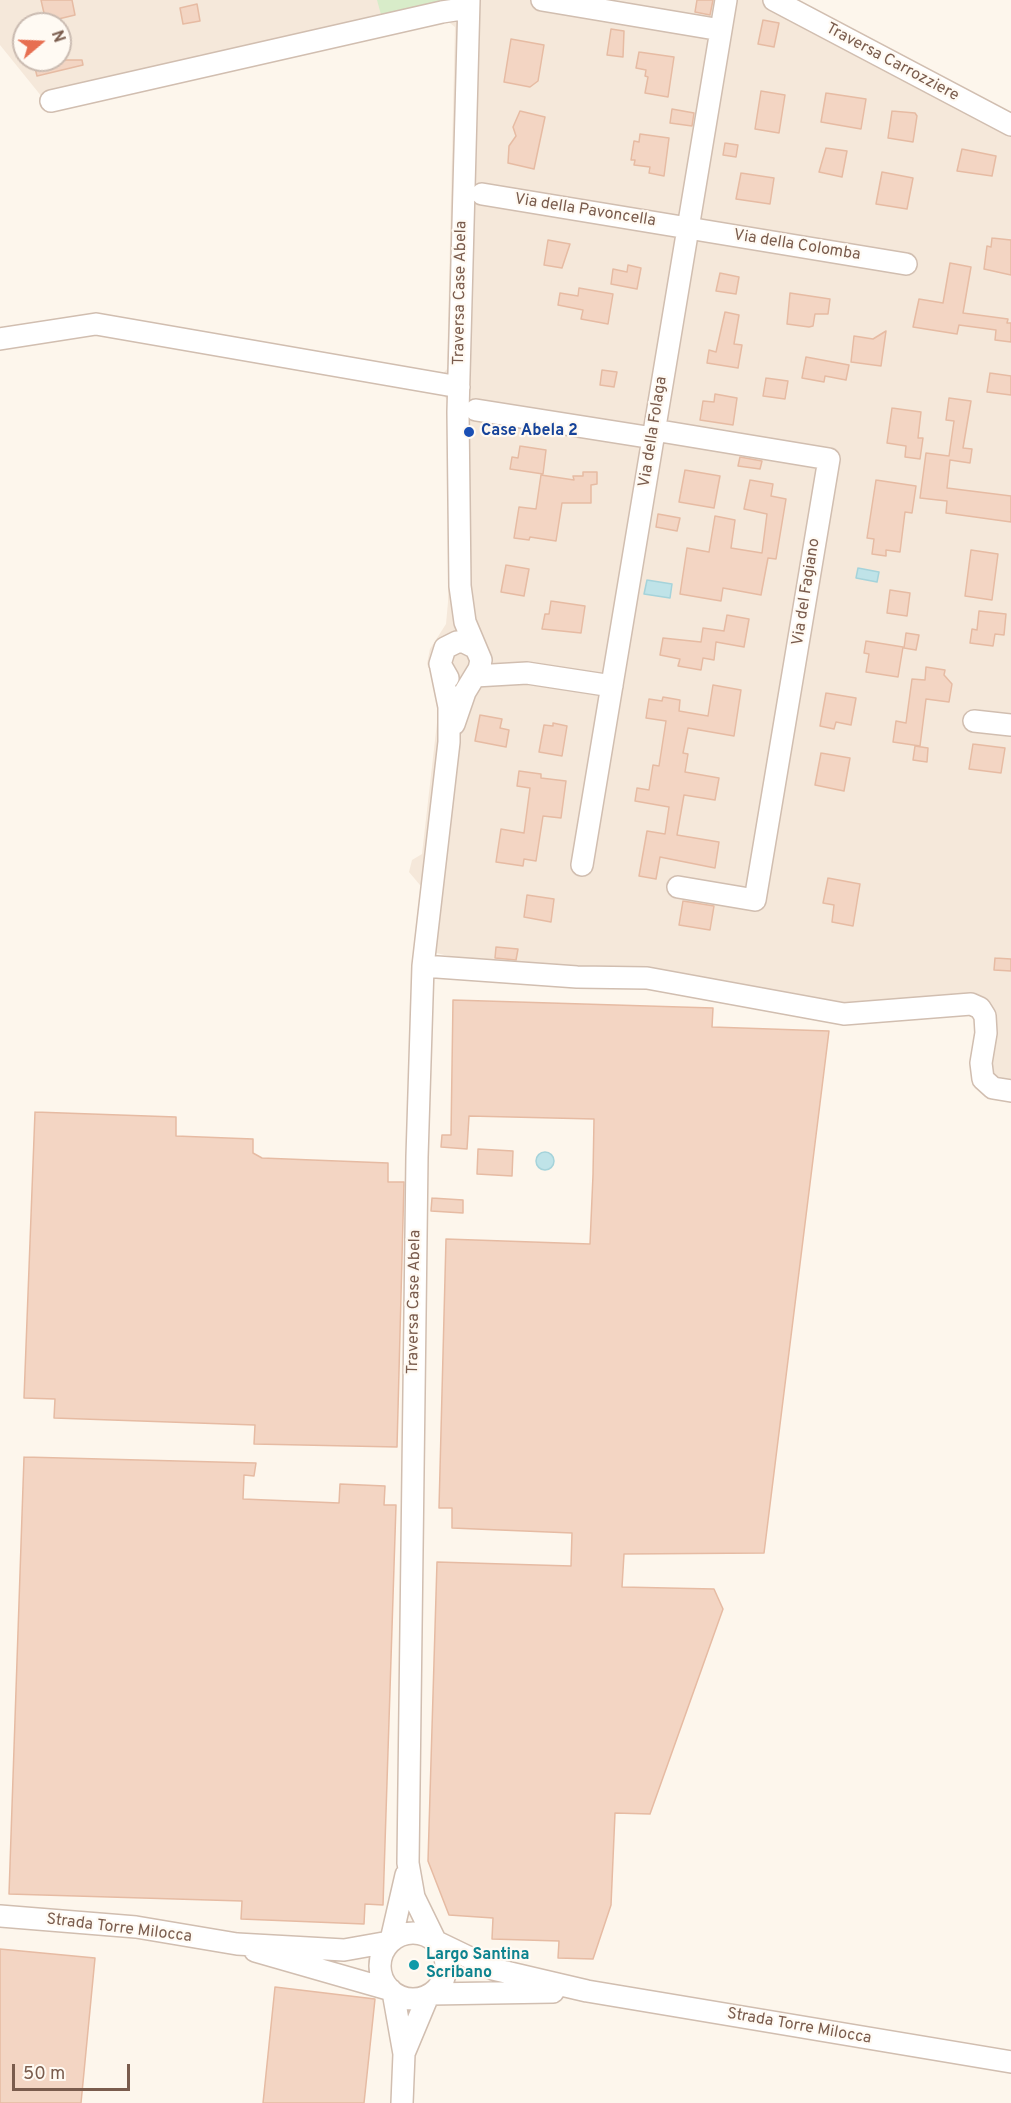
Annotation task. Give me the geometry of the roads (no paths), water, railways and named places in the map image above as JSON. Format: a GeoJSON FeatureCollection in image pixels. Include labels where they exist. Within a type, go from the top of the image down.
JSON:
{"type":"FeatureCollection","features":[{"type":"Feature","properties":{"kind":"street"},"geometry":{"type":"LineString","coordinates":[[542,0],[721,30]]}},
{"type":"Feature","properties":{"kind":"street","name":"Via della Folaga"},"geometry":{"type":"LineString","coordinates":[[582,865],[726,0]]}},
{"type":"Feature","properties":{"kind":"street","name":"Traversa Carrozziere"},"geometry":{"type":"LineString","coordinates":[[774,0],[1011,125]]}},
{"type":"Feature","properties":{"kind":"street"},"geometry":{"type":"LineString","coordinates":[[51,101],[469,4]]}},
{"type":"Feature","properties":{"kind":"street","name":"Traversa Case Abela"},"geometry":{"type":"LineString","coordinates":[[460,586],[459,387],[469,4]]}},
{"type":"Feature","properties":{"kind":"street","name":"Via della Pavoncella"},"geometry":{"type":"LineString","coordinates":[[482,194],[688,228]]}},
{"type":"Feature","properties":{"kind":"street","name":"Via della Colomba"},"geometry":{"type":"LineString","coordinates":[[688,228],[906,264]]}},
{"type":"Feature","properties":{"kind":"street"},"geometry":{"type":"LineString","coordinates":[[0,339],[96,324],[459,387]]}},
{"type":"Feature","properties":{"kind":"street","name":"Via del Fagiano"},"geometry":{"type":"LineString","coordinates":[[477,410],[829,459],[755,900],[678,887]]}},
{"type":"Feature","properties":{"kind":"street"},"geometry":{"type":"LineString","coordinates":[[449,742],[480,664],[477,650],[465,622],[460,586]]}},
{"type":"Feature","properties":{"kind":"street"},"geometry":{"type":"LineString","coordinates":[[449,742],[449,707],[443,658],[455,623],[460,586]]}},
{"type":"Feature","properties":{"kind":"street"},"geometry":{"type":"LineString","coordinates":[[443,658],[450,644],[464,642],[489,659],[527,673],[612,686]]}},
{"type":"Feature","properties":{"kind":"street"},"geometry":{"type":"LineString","coordinates":[[443,658],[454,681],[473,677],[527,673]]}},
{"type":"Feature","properties":{"kind":"street"},"geometry":{"type":"LineString","coordinates":[[974,720],[1011,725]]}},
{"type":"Feature","properties":{"kind":"street","name":"Traversa Case Abela"},"geometry":{"type":"LineString","coordinates":[[408,1863],[417,1157],[423,966],[449,742]]}},
{"type":"Feature","properties":{"kind":"street"},"geometry":{"type":"LineString","coordinates":[[423,966],[577,977],[647,978],[844,1014],[971,1004],[980,1008],[985,1016],[986,1033],[981,1063],[983,1079],[993,1088],[1011,1091]]}},
{"type":"Feature","properties":{"kind":"street"},"geometry":{"type":"LineString","coordinates":[[404,2054],[410,2034],[430,1995],[442,1983],[446,1969],[445,1954],[414,1897],[408,1863]]}},
{"type":"Feature","properties":{"kind":"street"},"geometry":{"type":"LineString","coordinates":[[402,2103],[404,2054],[392,1991],[385,1983],[380,1966],[381,1958],[390,1941],[408,1863]]}},
{"type":"Feature","properties":{"kind":"street","name":"Strada Torre Milocca"},"geometry":{"type":"LineString","coordinates":[[0,1916],[136,1927],[237,1944]]}},
{"type":"Feature","properties":{"kind":"street"},"geometry":{"type":"LineString","coordinates":[[237,1944],[344,1950],[390,1941],[399,1935],[418,1932],[494,1970],[587,1991]]}},
{"type":"Feature","properties":{"kind":"street"},"geometry":{"type":"LineString","coordinates":[[237,1944],[274,1958],[392,1991],[410,1999],[430,1995],[587,1991]]}},
{"type":"Feature","properties":{"kind":"street","name":"Strada Torre Milocca"},"geometry":{"type":"LineString","coordinates":[[587,1991],[1011,2062]]}},
{"type":"Feature","properties":{"kind":"water"},"geometry":{"type":"Polygon","coordinates":[[[858,568],[879,572],[877,582],[856,578],[858,568]]]}},
{"type":"Feature","properties":{"kind":"water"},"geometry":{"type":"Polygon","coordinates":[[[647,580],[672,584],[670,598],[644,594],[647,580]]]}},
{"type":"Feature","properties":{"kind":"water"},"geometry":{"type":"Polygon","coordinates":[[[545,1152],[551,1155],[554,1161],[551,1167],[545,1170],[539,1167],[536,1161],[539,1155],[545,1152]]]}},
{"type":"Feature","properties":{"kind":"place","name":"Case Abela 2"},"geometry":{"type":"Point","coordinates":[469,432]}},
{"type":"Feature","properties":{"kind":"place","name":"Largo Santina Scribano"},"geometry":{"type":"Point","coordinates":[414,1965]}}]}
